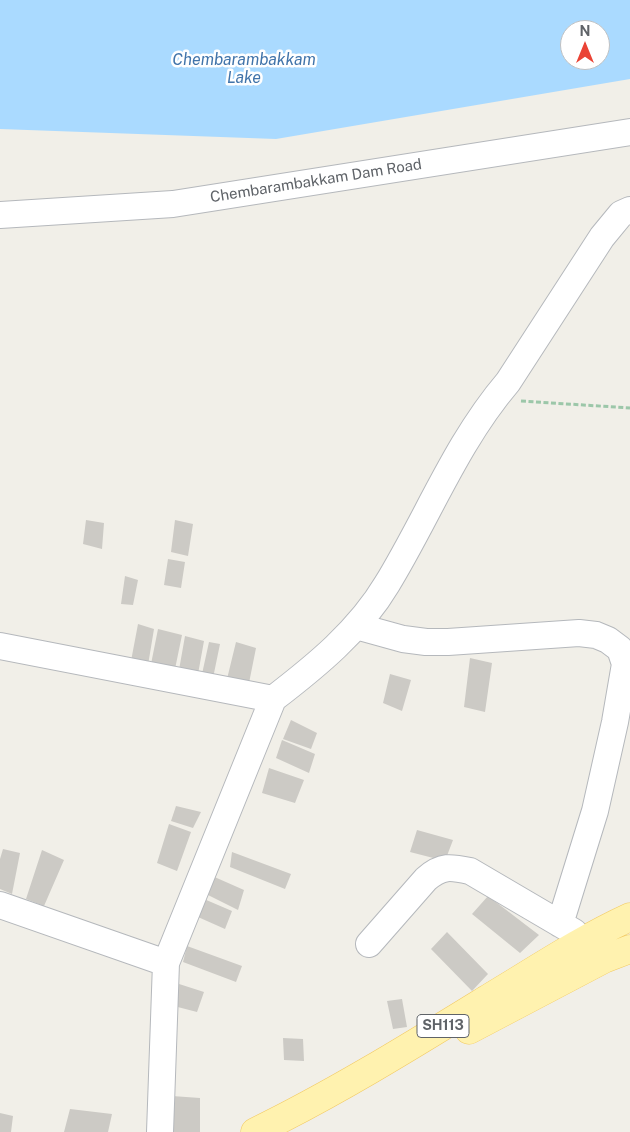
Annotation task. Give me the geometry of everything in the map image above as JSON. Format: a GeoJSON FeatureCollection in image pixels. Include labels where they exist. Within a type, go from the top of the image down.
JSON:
{"type":"FeatureCollection","features":[{"type":"Feature","properties":{"kind":"main road","name":"SH113"},"geometry":{"type":"LineString","coordinates":[[285,1132],[408,1062],[596,950],[630,917]]}},
{"type":"Feature","properties":{"kind":"main road","name":"SH113"},"geometry":{"type":"LineString","coordinates":[[255,1132],[305,1108],[548,962],[596,950],[630,949]]}},
{"type":"Feature","properties":{"kind":"street","name":"Chembarambakkam Dam Road"},"geometry":{"type":"LineString","coordinates":[[0,215],[173,204],[630,132]]}},
{"type":"Feature","properties":{"kind":"street"},"geometry":{"type":"LineString","coordinates":[[160,1132],[166,963],[273,699],[320,663],[356,626],[387,585],[446,474],[493,400],[508,382],[602,237],[621,214],[630,210]]}},
{"type":"Feature","properties":{"kind":"street"},"geometry":{"type":"LineString","coordinates":[[356,626],[403,639],[426,642],[579,633],[596,635],[608,640],[620,649],[625,664],[615,722],[595,810],[560,924]]}},
{"type":"Feature","properties":{"kind":"street"},"geometry":{"type":"LineString","coordinates":[[0,646],[273,699]]}},
{"type":"Feature","properties":{"kind":"street"},"geometry":{"type":"LineString","coordinates":[[369,944],[435,870],[454,867],[470,871],[560,924],[596,950]]}},
{"type":"Feature","properties":{"kind":"street"},"geometry":{"type":"LineString","coordinates":[[0,905],[166,963]]}},
{"type":"Feature","properties":{"kind":"path"},"geometry":{"type":"LineString","coordinates":[[493,400],[630,408]]}},
{"type":"Feature","properties":{"kind":"water","name":"Chembarambakkam Lake"},"geometry":{"type":"Polygon","coordinates":[[[0,0],[630,0],[630,79],[276,139],[0,129],[0,0]]]}},
{"type":"Feature","properties":{"kind":"building"},"geometry":{"type":"Polygon","coordinates":[[[86,520],[104,523],[102,549],[83,544],[86,520]]]}},
{"type":"Feature","properties":{"kind":"building"},"geometry":{"type":"Polygon","coordinates":[[[175,520],[193,524],[188,556],[171,552],[175,520]]]}},
{"type":"Feature","properties":{"kind":"building"},"geometry":{"type":"Polygon","coordinates":[[[168,559],[185,562],[181,588],[164,585],[168,559]]]}},
{"type":"Feature","properties":{"kind":"building"},"geometry":{"type":"Polygon","coordinates":[[[125,576],[138,580],[133,605],[121,604],[125,576]]]}},
{"type":"Feature","properties":{"kind":"building"},"geometry":{"type":"Polygon","coordinates":[[[138,624],[154,629],[148,665],[131,661],[138,624]]]}},
{"type":"Feature","properties":{"kind":"building"},"geometry":{"type":"Polygon","coordinates":[[[158,629],[182,635],[175,669],[151,664],[158,629]]]}},
{"type":"Feature","properties":{"kind":"building"},"geometry":{"type":"Polygon","coordinates":[[[185,636],[204,641],[198,674],[179,670],[185,636]]]}},
{"type":"Feature","properties":{"kind":"building"},"geometry":{"type":"Polygon","coordinates":[[[209,642],[220,644],[213,678],[202,674],[209,642]]]}},
{"type":"Feature","properties":{"kind":"building"},"geometry":{"type":"Polygon","coordinates":[[[236,642],[256,648],[249,683],[227,679],[236,642]]]}},
{"type":"Feature","properties":{"kind":"building"},"geometry":{"type":"Polygon","coordinates":[[[470,658],[492,663],[485,712],[464,707],[470,658]]]}},
{"type":"Feature","properties":{"kind":"building"},"geometry":{"type":"Polygon","coordinates":[[[390,674],[411,680],[402,711],[383,703],[390,674]]]}},
{"type":"Feature","properties":{"kind":"building"},"geometry":{"type":"Polygon","coordinates":[[[291,720],[317,733],[311,749],[283,739],[291,720]]]}},
{"type":"Feature","properties":{"kind":"building"},"geometry":{"type":"Polygon","coordinates":[[[282,740],[315,754],[309,773],[276,758],[282,740]]]}},
{"type":"Feature","properties":{"kind":"building"},"geometry":{"type":"Polygon","coordinates":[[[269,768],[304,780],[295,803],[262,793],[269,768]]]}},
{"type":"Feature","properties":{"kind":"building"},"geometry":{"type":"Polygon","coordinates":[[[176,806],[201,812],[193,828],[171,821],[176,806]]]}},
{"type":"Feature","properties":{"kind":"building"},"geometry":{"type":"Polygon","coordinates":[[[169,824],[191,832],[177,871],[157,863],[169,824]]]}},
{"type":"Feature","properties":{"kind":"building"},"geometry":{"type":"Polygon","coordinates":[[[417,830],[453,840],[445,861],[410,852],[417,830]]]}},
{"type":"Feature","properties":{"kind":"building"},"geometry":{"type":"Polygon","coordinates":[[[3,849],[20,853],[12,894],[0,889],[0,859],[3,849]]]}},
{"type":"Feature","properties":{"kind":"building"},"geometry":{"type":"Polygon","coordinates":[[[42,850],[64,860],[44,906],[26,899],[42,850]]]}},
{"type":"Feature","properties":{"kind":"building"},"geometry":{"type":"Polygon","coordinates":[[[232,852],[291,874],[285,889],[230,867],[232,852]]]}},
{"type":"Feature","properties":{"kind":"building"},"geometry":{"type":"Polygon","coordinates":[[[210,875],[244,890],[238,910],[204,893],[210,875]]]}},
{"type":"Feature","properties":{"kind":"building"},"geometry":{"type":"Polygon","coordinates":[[[488,896],[539,935],[520,953],[472,914],[488,896]]]}},
{"type":"Feature","properties":{"kind":"building"},"geometry":{"type":"Polygon","coordinates":[[[204,899],[232,911],[225,929],[198,917],[204,899]]]}},
{"type":"Feature","properties":{"kind":"building"},"geometry":{"type":"Polygon","coordinates":[[[447,932],[488,974],[472,991],[431,949],[447,932]]]}},
{"type":"Feature","properties":{"kind":"building"},"geometry":{"type":"Polygon","coordinates":[[[187,946],[242,966],[236,982],[183,962],[187,946]]]}},
{"type":"Feature","properties":{"kind":"building"},"geometry":{"type":"Polygon","coordinates":[[[176,983],[204,992],[197,1012],[170,1005],[176,983]]]}},
{"type":"Feature","properties":{"kind":"building"},"geometry":{"type":"Polygon","coordinates":[[[402,999],[407,1027],[393,1029],[387,1001],[402,999]]]}},
{"type":"Feature","properties":{"kind":"building"},"geometry":{"type":"Polygon","coordinates":[[[283,1038],[303,1039],[304,1061],[284,1060],[283,1038]]]}},
{"type":"Feature","properties":{"kind":"building"},"geometry":{"type":"Polygon","coordinates":[[[172,1096],[200,1098],[200,1132],[169,1132],[172,1096]]]}},
{"type":"Feature","properties":{"kind":"building"},"geometry":{"type":"Polygon","coordinates":[[[70,1109],[112,1114],[108,1132],[64,1132],[70,1109]]]}},
{"type":"Feature","properties":{"kind":"building"},"geometry":{"type":"Polygon","coordinates":[[[0,1113],[13,1116],[11,1132],[0,1132],[0,1113]]]}}]}
